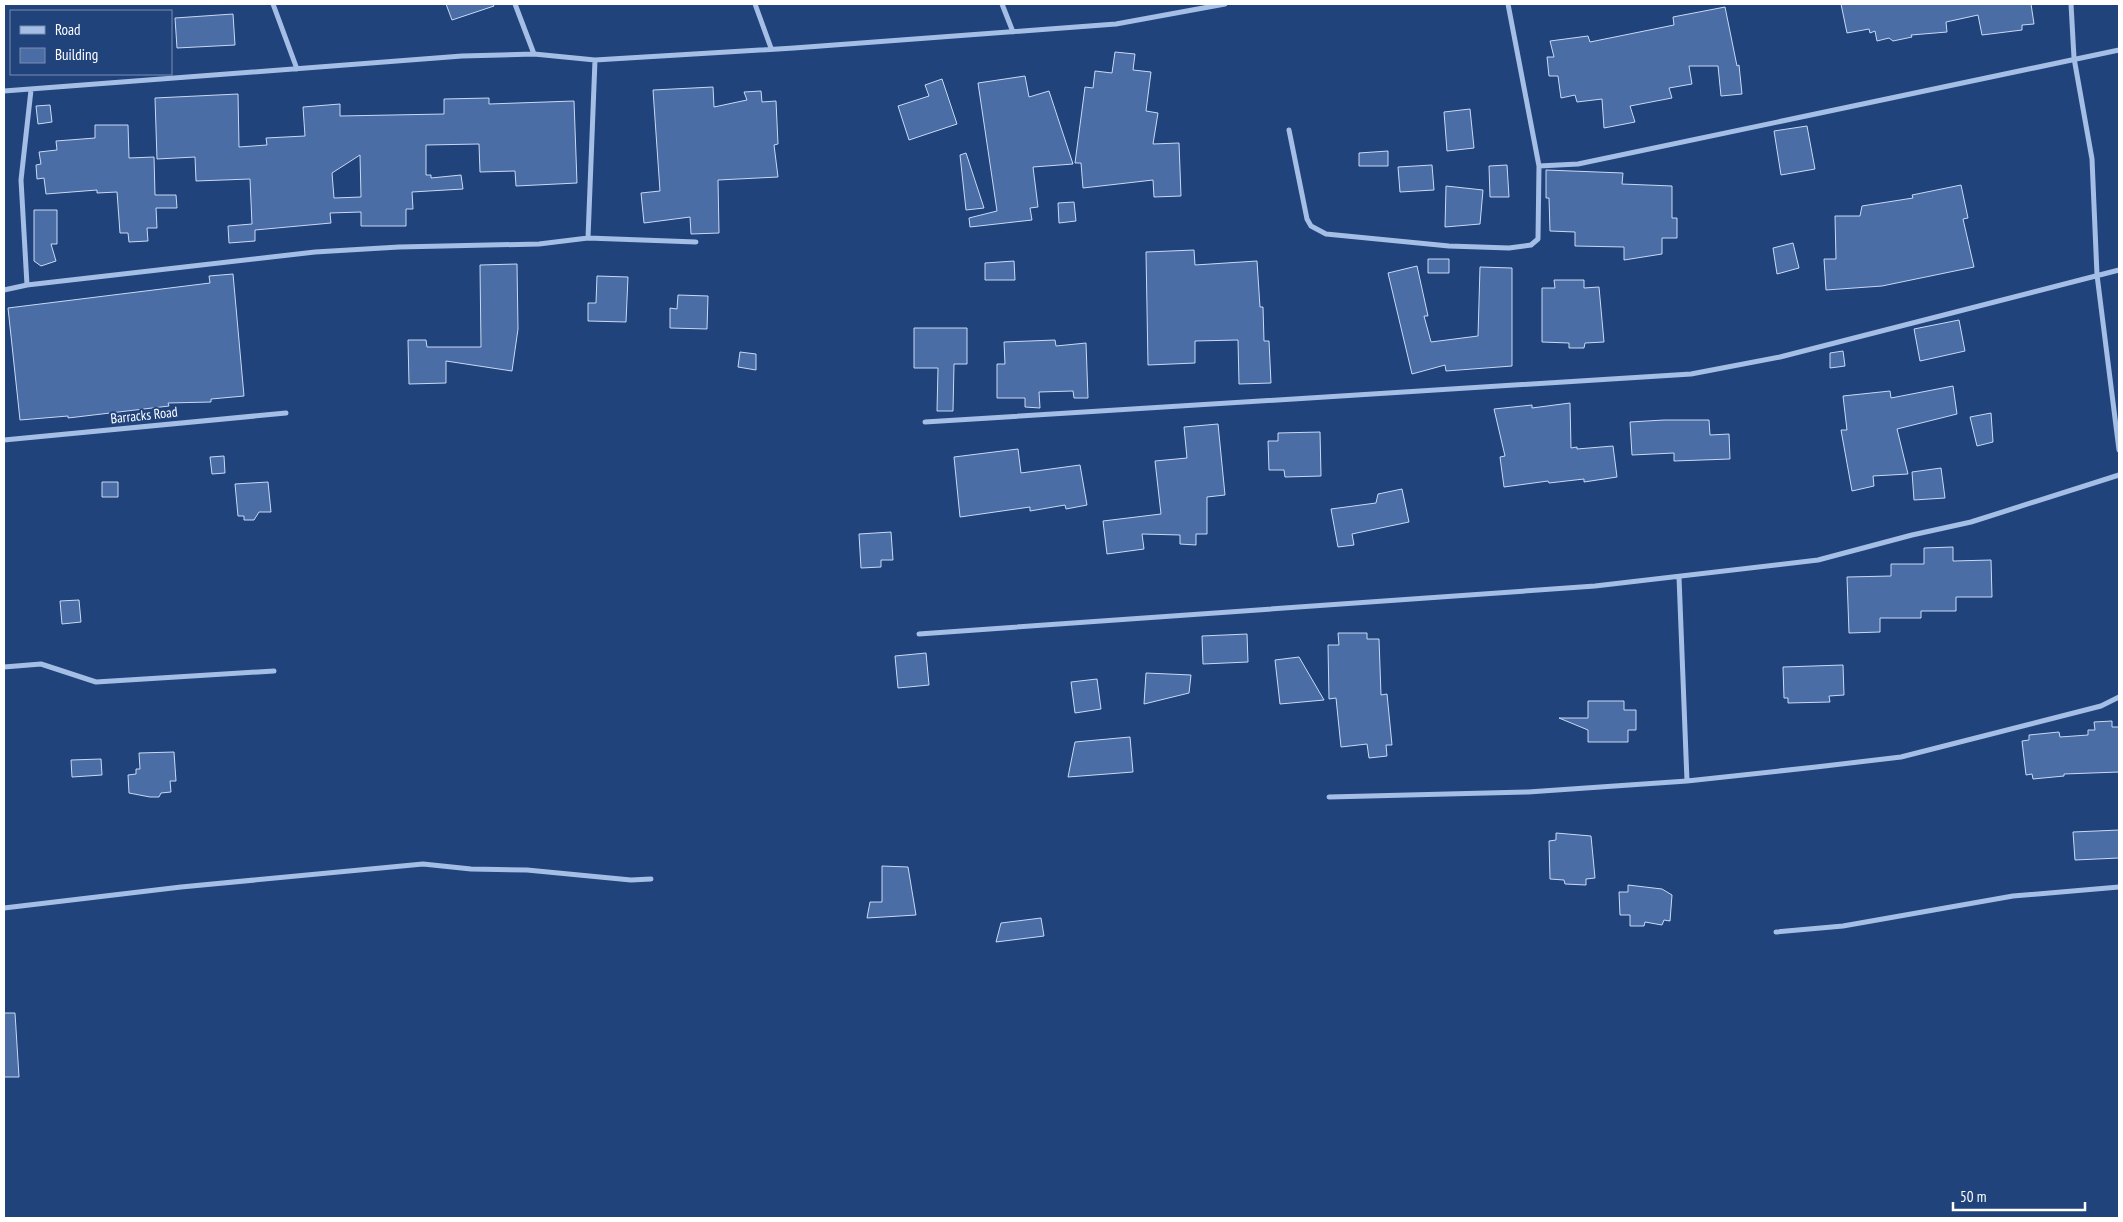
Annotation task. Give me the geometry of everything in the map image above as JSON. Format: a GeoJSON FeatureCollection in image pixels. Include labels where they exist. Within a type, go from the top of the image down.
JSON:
{"type":"FeatureCollection","features":[{"type":"Feature","properties":{"kind":"street"},"geometry":{"type":"LineString","coordinates":[[273,4],[297,70]]}},
{"type":"Feature","properties":{"kind":"street"},"geometry":{"type":"LineString","coordinates":[[515,4],[534,54]]}},
{"type":"Feature","properties":{"kind":"street"},"geometry":{"type":"LineString","coordinates":[[755,4],[771,48]]}},
{"type":"Feature","properties":{"kind":"street"},"geometry":{"type":"LineString","coordinates":[[1002,4],[1013,32]]}},
{"type":"Feature","properties":{"kind":"street"},"geometry":{"type":"LineString","coordinates":[[4,91],[462,56],[534,54],[595,60],[1013,32],[1116,24],[1225,4]]}},
{"type":"Feature","properties":{"kind":"street"},"geometry":{"type":"LineString","coordinates":[[1289,130],[1307,219],[1311,226],[1326,234],[1449,246],[1508,248],[1531,245],[1538,239],[1539,166],[1508,4]]}},
{"type":"Feature","properties":{"kind":"street"},"geometry":{"type":"LineString","coordinates":[[2072,4],[2074,58],[2092,159],[2096,275],[2119,450]]}},
{"type":"Feature","properties":{"kind":"street"},"geometry":{"type":"LineString","coordinates":[[1539,166],[1578,164],[2119,50]]}},
{"type":"Feature","properties":{"kind":"street"},"geometry":{"type":"LineString","coordinates":[[588,238],[595,60]]}},
{"type":"Feature","properties":{"kind":"street"},"geometry":{"type":"LineString","coordinates":[[27,285],[21,180],[31,90]]}},
{"type":"Feature","properties":{"kind":"street"},"geometry":{"type":"LineString","coordinates":[[4,290],[27,285],[316,252],[399,246],[539,244],[588,238],[696,242]]}},
{"type":"Feature","properties":{"kind":"street"},"geometry":{"type":"LineString","coordinates":[[925,422],[1691,374],[1780,357],[2119,270]]}},
{"type":"Feature","properties":{"kind":"street","name":"Barracks Road"},"geometry":{"type":"LineString","coordinates":[[4,440],[286,413]]}},
{"type":"Feature","properties":{"kind":"street"},"geometry":{"type":"LineString","coordinates":[[919,634],[1585,586],[1818,560],[1912,535],[1971,522],[2119,475]]}},
{"type":"Feature","properties":{"kind":"street"},"geometry":{"type":"LineString","coordinates":[[1679,577],[1687,781]]}},
{"type":"Feature","properties":{"kind":"street"},"geometry":{"type":"LineString","coordinates":[[4,667],[41,664],[96,682],[274,671]]}},
{"type":"Feature","properties":{"kind":"street"},"geometry":{"type":"LineString","coordinates":[[1328,797],[1528,792],[1687,781],[1901,757],[2101,706],[2119,697]]}},
{"type":"Feature","properties":{"kind":"street"},"geometry":{"type":"LineString","coordinates":[[4,908],[181,887],[423,864],[470,869],[527,870],[631,880],[651,879]]}},
{"type":"Feature","properties":{"kind":"street"},"geometry":{"type":"LineString","coordinates":[[1776,932],[1843,926],[2014,896],[2119,887]]}},
{"type":"Feature","properties":{"kind":"building"},"geometry":{"type":"Polygon","coordinates":[[[446,4],[493,4],[494,6],[452,20],[446,4]]]}},
{"type":"Feature","properties":{"kind":"building"},"geometry":{"type":"Polygon","coordinates":[[[1841,4],[2031,4],[2034,24],[2022,25],[2022,30],[1982,35],[1978,15],[1946,22],[1947,32],[1911,35],[1912,37],[1893,41],[1889,38],[1877,41],[1875,31],[1870,33],[1869,29],[1847,33],[1841,4]]]}},
{"type":"Feature","properties":{"kind":"building"},"geometry":{"type":"Polygon","coordinates":[[[1725,7],[1737,66],[1739,65],[1742,94],[1721,96],[1718,66],[1689,66],[1692,84],[1669,88],[1672,98],[1630,106],[1635,122],[1604,128],[1602,99],[1577,102],[1575,95],[1561,98],[1558,76],[1549,76],[1547,57],[1554,57],[1550,41],[1588,36],[1590,42],[1674,25],[1673,17],[1725,7]]]}},
{"type":"Feature","properties":{"kind":"building"},"geometry":{"type":"Polygon","coordinates":[[[233,14],[235,45],[177,48],[175,18],[233,14]]]}},
{"type":"Feature","properties":{"kind":"building"},"geometry":{"type":"Polygon","coordinates":[[[1115,52],[1135,54],[1133,70],[1151,72],[1146,111],[1158,113],[1153,144],[1179,143],[1181,196],[1154,197],[1153,180],[1083,188],[1081,163],[1075,163],[1085,87],[1093,88],[1095,71],[1112,73],[1115,52]]]}},
{"type":"Feature","properties":{"kind":"building"},"geometry":{"type":"Polygon","coordinates":[[[1025,76],[1029,97],[1049,91],[1073,164],[1033,167],[1038,207],[1030,208],[1032,220],[970,227],[969,218],[997,211],[978,83],[1025,76]]]}},
{"type":"Feature","properties":{"kind":"building"},"geometry":{"type":"Polygon","coordinates":[[[942,79],[957,124],[909,140],[898,106],[929,96],[925,85],[942,79]]]}},
{"type":"Feature","properties":{"kind":"building"},"geometry":{"type":"Polygon","coordinates":[[[713,87],[714,107],[747,100],[744,92],[761,91],[762,102],[776,101],[778,144],[774,145],[778,177],[718,180],[719,233],[691,234],[690,217],[644,223],[641,193],[660,191],[653,90],[713,87]]]}},
{"type":"Feature","properties":{"kind":"building"},"geometry":{"type":"Polygon","coordinates":[[[238,94],[239,147],[267,145],[266,138],[305,136],[303,107],[340,104],[340,116],[444,114],[444,99],[489,98],[489,104],[574,101],[577,183],[516,186],[515,171],[480,172],[479,144],[426,145],[426,175],[431,175],[431,178],[461,175],[463,189],[412,192],[413,209],[406,209],[406,226],[361,226],[361,212],[330,213],[331,223],[255,230],[255,241],[229,243],[228,226],[252,224],[250,179],[196,181],[195,157],[157,159],[155,98],[238,94]],[[360,155],[332,173],[334,198],[361,197],[360,155]]]}},
{"type":"Feature","properties":{"kind":"building"},"geometry":{"type":"Polygon","coordinates":[[[50,105],[52,122],[38,124],[36,106],[50,105]]]}},
{"type":"Feature","properties":{"kind":"building"},"geometry":{"type":"Polygon","coordinates":[[[1470,109],[1474,148],[1447,151],[1444,112],[1470,109]]]}},
{"type":"Feature","properties":{"kind":"building"},"geometry":{"type":"Polygon","coordinates":[[[95,125],[128,125],[129,158],[154,157],[155,195],[176,195],[177,208],[156,208],[157,228],[147,228],[148,241],[129,242],[128,233],[120,233],[117,192],[97,193],[97,190],[46,194],[44,178],[37,179],[36,165],[41,164],[39,152],[57,150],[56,141],[95,138],[95,125]]]}},
{"type":"Feature","properties":{"kind":"building"},"geometry":{"type":"Polygon","coordinates":[[[1807,126],[1815,169],[1781,175],[1774,131],[1807,126]]]}},
{"type":"Feature","properties":{"kind":"building"},"geometry":{"type":"Polygon","coordinates":[[[1388,151],[1388,166],[1359,166],[1359,153],[1388,151]]]}},
{"type":"Feature","properties":{"kind":"building"},"geometry":{"type":"Polygon","coordinates":[[[966,153],[984,208],[966,210],[960,155],[966,153]]]}},
{"type":"Feature","properties":{"kind":"building"},"geometry":{"type":"Polygon","coordinates":[[[1432,165],[1434,190],[1400,192],[1398,167],[1432,165]]]}},
{"type":"Feature","properties":{"kind":"building"},"geometry":{"type":"Polygon","coordinates":[[[1507,165],[1509,197],[1490,197],[1489,166],[1507,165]]]}},
{"type":"Feature","properties":{"kind":"building"},"geometry":{"type":"Polygon","coordinates":[[[1546,170],[1623,173],[1622,184],[1672,186],[1672,218],[1677,218],[1677,238],[1662,238],[1662,254],[1624,260],[1624,247],[1575,246],[1575,232],[1550,231],[1549,198],[1546,198],[1546,170]]]}},
{"type":"Feature","properties":{"kind":"building"},"geometry":{"type":"Polygon","coordinates":[[[1961,185],[1968,218],[1963,219],[1974,267],[1882,286],[1826,290],[1824,259],[1836,259],[1835,216],[1860,216],[1862,206],[1913,198],[1912,195],[1961,185]]]}},
{"type":"Feature","properties":{"kind":"building"},"geometry":{"type":"Polygon","coordinates":[[[1446,186],[1483,190],[1480,224],[1445,227],[1446,186]]]}},
{"type":"Feature","properties":{"kind":"building"},"geometry":{"type":"Polygon","coordinates":[[[1074,202],[1076,221],[1059,223],[1058,203],[1074,202]]]}},
{"type":"Feature","properties":{"kind":"building"},"geometry":{"type":"Polygon","coordinates":[[[34,210],[57,210],[57,244],[51,244],[56,261],[41,266],[34,261],[34,210]]]}},
{"type":"Feature","properties":{"kind":"building"},"geometry":{"type":"Polygon","coordinates":[[[1793,243],[1799,268],[1777,274],[1773,248],[1793,243]]]}},
{"type":"Feature","properties":{"kind":"building"},"geometry":{"type":"Polygon","coordinates":[[[1194,250],[1195,265],[1257,261],[1260,307],[1263,307],[1264,341],[1269,341],[1271,383],[1239,384],[1238,340],[1195,341],[1195,363],[1148,365],[1146,252],[1194,250]]]}},
{"type":"Feature","properties":{"kind":"building"},"geometry":{"type":"Polygon","coordinates":[[[1428,259],[1449,259],[1449,273],[1428,273],[1428,259]]]}},
{"type":"Feature","properties":{"kind":"building"},"geometry":{"type":"Polygon","coordinates":[[[1014,261],[1015,280],[985,280],[985,263],[1014,261]]]}},
{"type":"Feature","properties":{"kind":"building"},"geometry":{"type":"Polygon","coordinates":[[[517,264],[518,329],[512,371],[446,361],[446,383],[409,384],[408,340],[426,340],[427,347],[481,347],[480,265],[517,264]]]}},
{"type":"Feature","properties":{"kind":"building"},"geometry":{"type":"Polygon","coordinates":[[[1417,266],[1428,316],[1424,316],[1431,342],[1478,336],[1480,267],[1512,268],[1512,366],[1446,371],[1445,365],[1412,374],[1388,273],[1417,266]]]}},
{"type":"Feature","properties":{"kind":"building"},"geometry":{"type":"Polygon","coordinates":[[[233,274],[244,396],[211,399],[211,402],[168,403],[169,406],[68,418],[68,416],[20,420],[8,308],[210,283],[209,276],[233,274]]]}},
{"type":"Feature","properties":{"kind":"building"},"geometry":{"type":"Polygon","coordinates":[[[597,276],[628,277],[626,322],[588,321],[588,303],[596,303],[597,276]]]}},
{"type":"Feature","properties":{"kind":"building"},"geometry":{"type":"Polygon","coordinates":[[[1554,280],[1584,280],[1584,288],[1599,287],[1604,342],[1585,343],[1584,348],[1569,348],[1569,343],[1542,342],[1542,288],[1555,288],[1554,280]]]}},
{"type":"Feature","properties":{"kind":"building"},"geometry":{"type":"Polygon","coordinates":[[[678,295],[708,296],[707,329],[670,328],[670,308],[677,309],[678,295]]]}},
{"type":"Feature","properties":{"kind":"building"},"geometry":{"type":"Polygon","coordinates":[[[1959,320],[1965,351],[1920,361],[1914,329],[1959,320]]]}},
{"type":"Feature","properties":{"kind":"building"},"geometry":{"type":"Polygon","coordinates":[[[914,328],[967,328],[967,364],[954,364],[953,411],[937,411],[938,368],[914,368],[914,328]]]}},
{"type":"Feature","properties":{"kind":"building"},"geometry":{"type":"Polygon","coordinates":[[[1055,340],[1056,346],[1086,343],[1088,398],[1074,398],[1073,391],[1039,392],[1040,408],[1025,407],[1025,398],[997,398],[997,364],[1005,364],[1004,342],[1055,340]]]}},
{"type":"Feature","properties":{"kind":"building"},"geometry":{"type":"Polygon","coordinates":[[[1843,351],[1845,366],[1830,368],[1830,353],[1843,351]]]}},
{"type":"Feature","properties":{"kind":"building"},"geometry":{"type":"Polygon","coordinates":[[[740,352],[756,354],[756,370],[738,367],[740,352]]]}},
{"type":"Feature","properties":{"kind":"building"},"geometry":{"type":"Polygon","coordinates":[[[1953,386],[1957,414],[1897,429],[1908,474],[1873,476],[1874,486],[1852,491],[1841,430],[1847,430],[1843,396],[1890,391],[1891,398],[1953,386]]]}},
{"type":"Feature","properties":{"kind":"building"},"geometry":{"type":"Polygon","coordinates":[[[1570,403],[1571,448],[1613,446],[1617,477],[1584,482],[1584,479],[1549,483],[1548,481],[1504,487],[1500,457],[1505,456],[1494,409],[1532,405],[1532,408],[1570,403]]]}},
{"type":"Feature","properties":{"kind":"building"},"geometry":{"type":"Polygon","coordinates":[[[1991,413],[1993,442],[1977,446],[1970,417],[1991,413]]]}},
{"type":"Feature","properties":{"kind":"building"},"geometry":{"type":"Polygon","coordinates":[[[1709,420],[1710,435],[1729,434],[1730,459],[1674,461],[1674,453],[1632,455],[1630,422],[1709,420]]]}},
{"type":"Feature","properties":{"kind":"building"},"geometry":{"type":"Polygon","coordinates":[[[1218,424],[1225,495],[1207,497],[1207,534],[1196,534],[1196,545],[1180,544],[1180,535],[1142,534],[1144,549],[1107,554],[1103,521],[1161,514],[1155,461],[1187,458],[1184,427],[1218,424]]]}},
{"type":"Feature","properties":{"kind":"building"},"geometry":{"type":"Polygon","coordinates":[[[1320,432],[1321,476],[1285,477],[1284,470],[1269,470],[1268,441],[1278,441],[1278,433],[1320,432]]]}},
{"type":"Feature","properties":{"kind":"building"},"geometry":{"type":"Polygon","coordinates":[[[1018,449],[1021,473],[1080,465],[1087,505],[1066,509],[1065,505],[1030,511],[1030,507],[960,517],[954,457],[1018,449]]]}},
{"type":"Feature","properties":{"kind":"building"},"geometry":{"type":"Polygon","coordinates":[[[224,456],[225,473],[212,474],[210,457],[224,456]]]}},
{"type":"Feature","properties":{"kind":"building"},"geometry":{"type":"Polygon","coordinates":[[[1941,468],[1945,498],[1914,500],[1912,472],[1941,468]]]}},
{"type":"Feature","properties":{"kind":"building"},"geometry":{"type":"Polygon","coordinates":[[[102,482],[118,482],[118,497],[102,497],[102,482]]]}},
{"type":"Feature","properties":{"kind":"building"},"geometry":{"type":"Polygon","coordinates":[[[268,482],[271,512],[259,512],[254,520],[244,520],[244,516],[238,516],[235,484],[268,482]]]}},
{"type":"Feature","properties":{"kind":"building"},"geometry":{"type":"Polygon","coordinates":[[[1402,489],[1409,522],[1352,534],[1354,545],[1338,547],[1331,509],[1376,503],[1378,494],[1402,489]]]}},
{"type":"Feature","properties":{"kind":"building"},"geometry":{"type":"Polygon","coordinates":[[[891,532],[893,560],[881,560],[881,567],[861,568],[859,534],[891,532]]]}},
{"type":"Feature","properties":{"kind":"building"},"geometry":{"type":"Polygon","coordinates":[[[1953,547],[1953,561],[1991,560],[1992,597],[1956,597],[1956,611],[1921,611],[1921,618],[1880,618],[1880,632],[1849,633],[1847,577],[1891,576],[1891,564],[1924,564],[1924,548],[1953,547]]]}},
{"type":"Feature","properties":{"kind":"building"},"geometry":{"type":"Polygon","coordinates":[[[79,600],[81,622],[62,624],[60,601],[79,600]]]}},
{"type":"Feature","properties":{"kind":"building"},"geometry":{"type":"Polygon","coordinates":[[[1338,633],[1367,633],[1367,639],[1379,639],[1381,695],[1387,694],[1392,745],[1386,745],[1387,756],[1369,758],[1367,744],[1341,747],[1336,698],[1329,699],[1328,645],[1339,645],[1338,633]]]}},
{"type":"Feature","properties":{"kind":"building"},"geometry":{"type":"Polygon","coordinates":[[[1247,634],[1248,662],[1203,664],[1202,636],[1247,634]]]}},
{"type":"Feature","properties":{"kind":"building"},"geometry":{"type":"Polygon","coordinates":[[[926,653],[929,685],[898,688],[895,656],[926,653]]]}},
{"type":"Feature","properties":{"kind":"building"},"geometry":{"type":"Polygon","coordinates":[[[1299,657],[1324,700],[1280,704],[1275,660],[1299,657]]]}},
{"type":"Feature","properties":{"kind":"building"},"geometry":{"type":"Polygon","coordinates":[[[1843,665],[1844,695],[1829,696],[1830,702],[1788,703],[1788,698],[1784,698],[1783,667],[1843,665]]]}},
{"type":"Feature","properties":{"kind":"building"},"geometry":{"type":"Polygon","coordinates":[[[1146,673],[1191,675],[1189,693],[1144,704],[1146,673]]]}},
{"type":"Feature","properties":{"kind":"building"},"geometry":{"type":"Polygon","coordinates":[[[1097,679],[1101,709],[1075,713],[1071,682],[1097,679]]]}},
{"type":"Feature","properties":{"kind":"building"},"geometry":{"type":"Polygon","coordinates":[[[1588,701],[1624,701],[1624,710],[1636,710],[1636,730],[1628,730],[1628,742],[1588,742],[1588,730],[1559,718],[1588,718],[1588,701]]]}},
{"type":"Feature","properties":{"kind":"building"},"geometry":{"type":"Polygon","coordinates":[[[2112,721],[2112,727],[2119,727],[2119,772],[2064,774],[2064,776],[2033,779],[2032,774],[2026,775],[2022,741],[2029,740],[2029,735],[2059,732],[2060,737],[2088,735],[2088,730],[2095,730],[2094,722],[2112,721]]]}},
{"type":"Feature","properties":{"kind":"building"},"geometry":{"type":"Polygon","coordinates":[[[1130,737],[1133,772],[1068,777],[1075,742],[1130,737]]]}},
{"type":"Feature","properties":{"kind":"building"},"geometry":{"type":"Polygon","coordinates":[[[174,752],[176,781],[170,781],[171,792],[161,793],[159,797],[129,793],[128,775],[136,774],[136,769],[140,769],[139,753],[174,752]]]}},
{"type":"Feature","properties":{"kind":"building"},"geometry":{"type":"Polygon","coordinates":[[[101,759],[102,775],[72,777],[71,760],[101,759]]]}},
{"type":"Feature","properties":{"kind":"building"},"geometry":{"type":"Polygon","coordinates":[[[2119,830],[2119,858],[2075,860],[2073,832],[2119,830]]]}},
{"type":"Feature","properties":{"kind":"building"},"geometry":{"type":"Polygon","coordinates":[[[1556,833],[1591,836],[1595,878],[1586,879],[1586,885],[1565,884],[1564,880],[1550,879],[1549,841],[1556,840],[1556,833]]]}},
{"type":"Feature","properties":{"kind":"building"},"geometry":{"type":"Polygon","coordinates":[[[882,866],[908,867],[916,915],[867,918],[870,902],[882,902],[882,866]]]}},
{"type":"Feature","properties":{"kind":"building"},"geometry":{"type":"Polygon","coordinates":[[[1628,885],[1662,889],[1672,895],[1670,921],[1664,920],[1662,925],[1645,922],[1644,926],[1630,926],[1630,915],[1620,915],[1619,892],[1628,892],[1628,885]]]}},
{"type":"Feature","properties":{"kind":"building"},"geometry":{"type":"Polygon","coordinates":[[[1041,918],[1044,936],[996,942],[1001,923],[1041,918]]]}},
{"type":"Feature","properties":{"kind":"building"},"geometry":{"type":"Polygon","coordinates":[[[4,1013],[15,1013],[19,1077],[4,1077],[4,1013]]]}}]}
